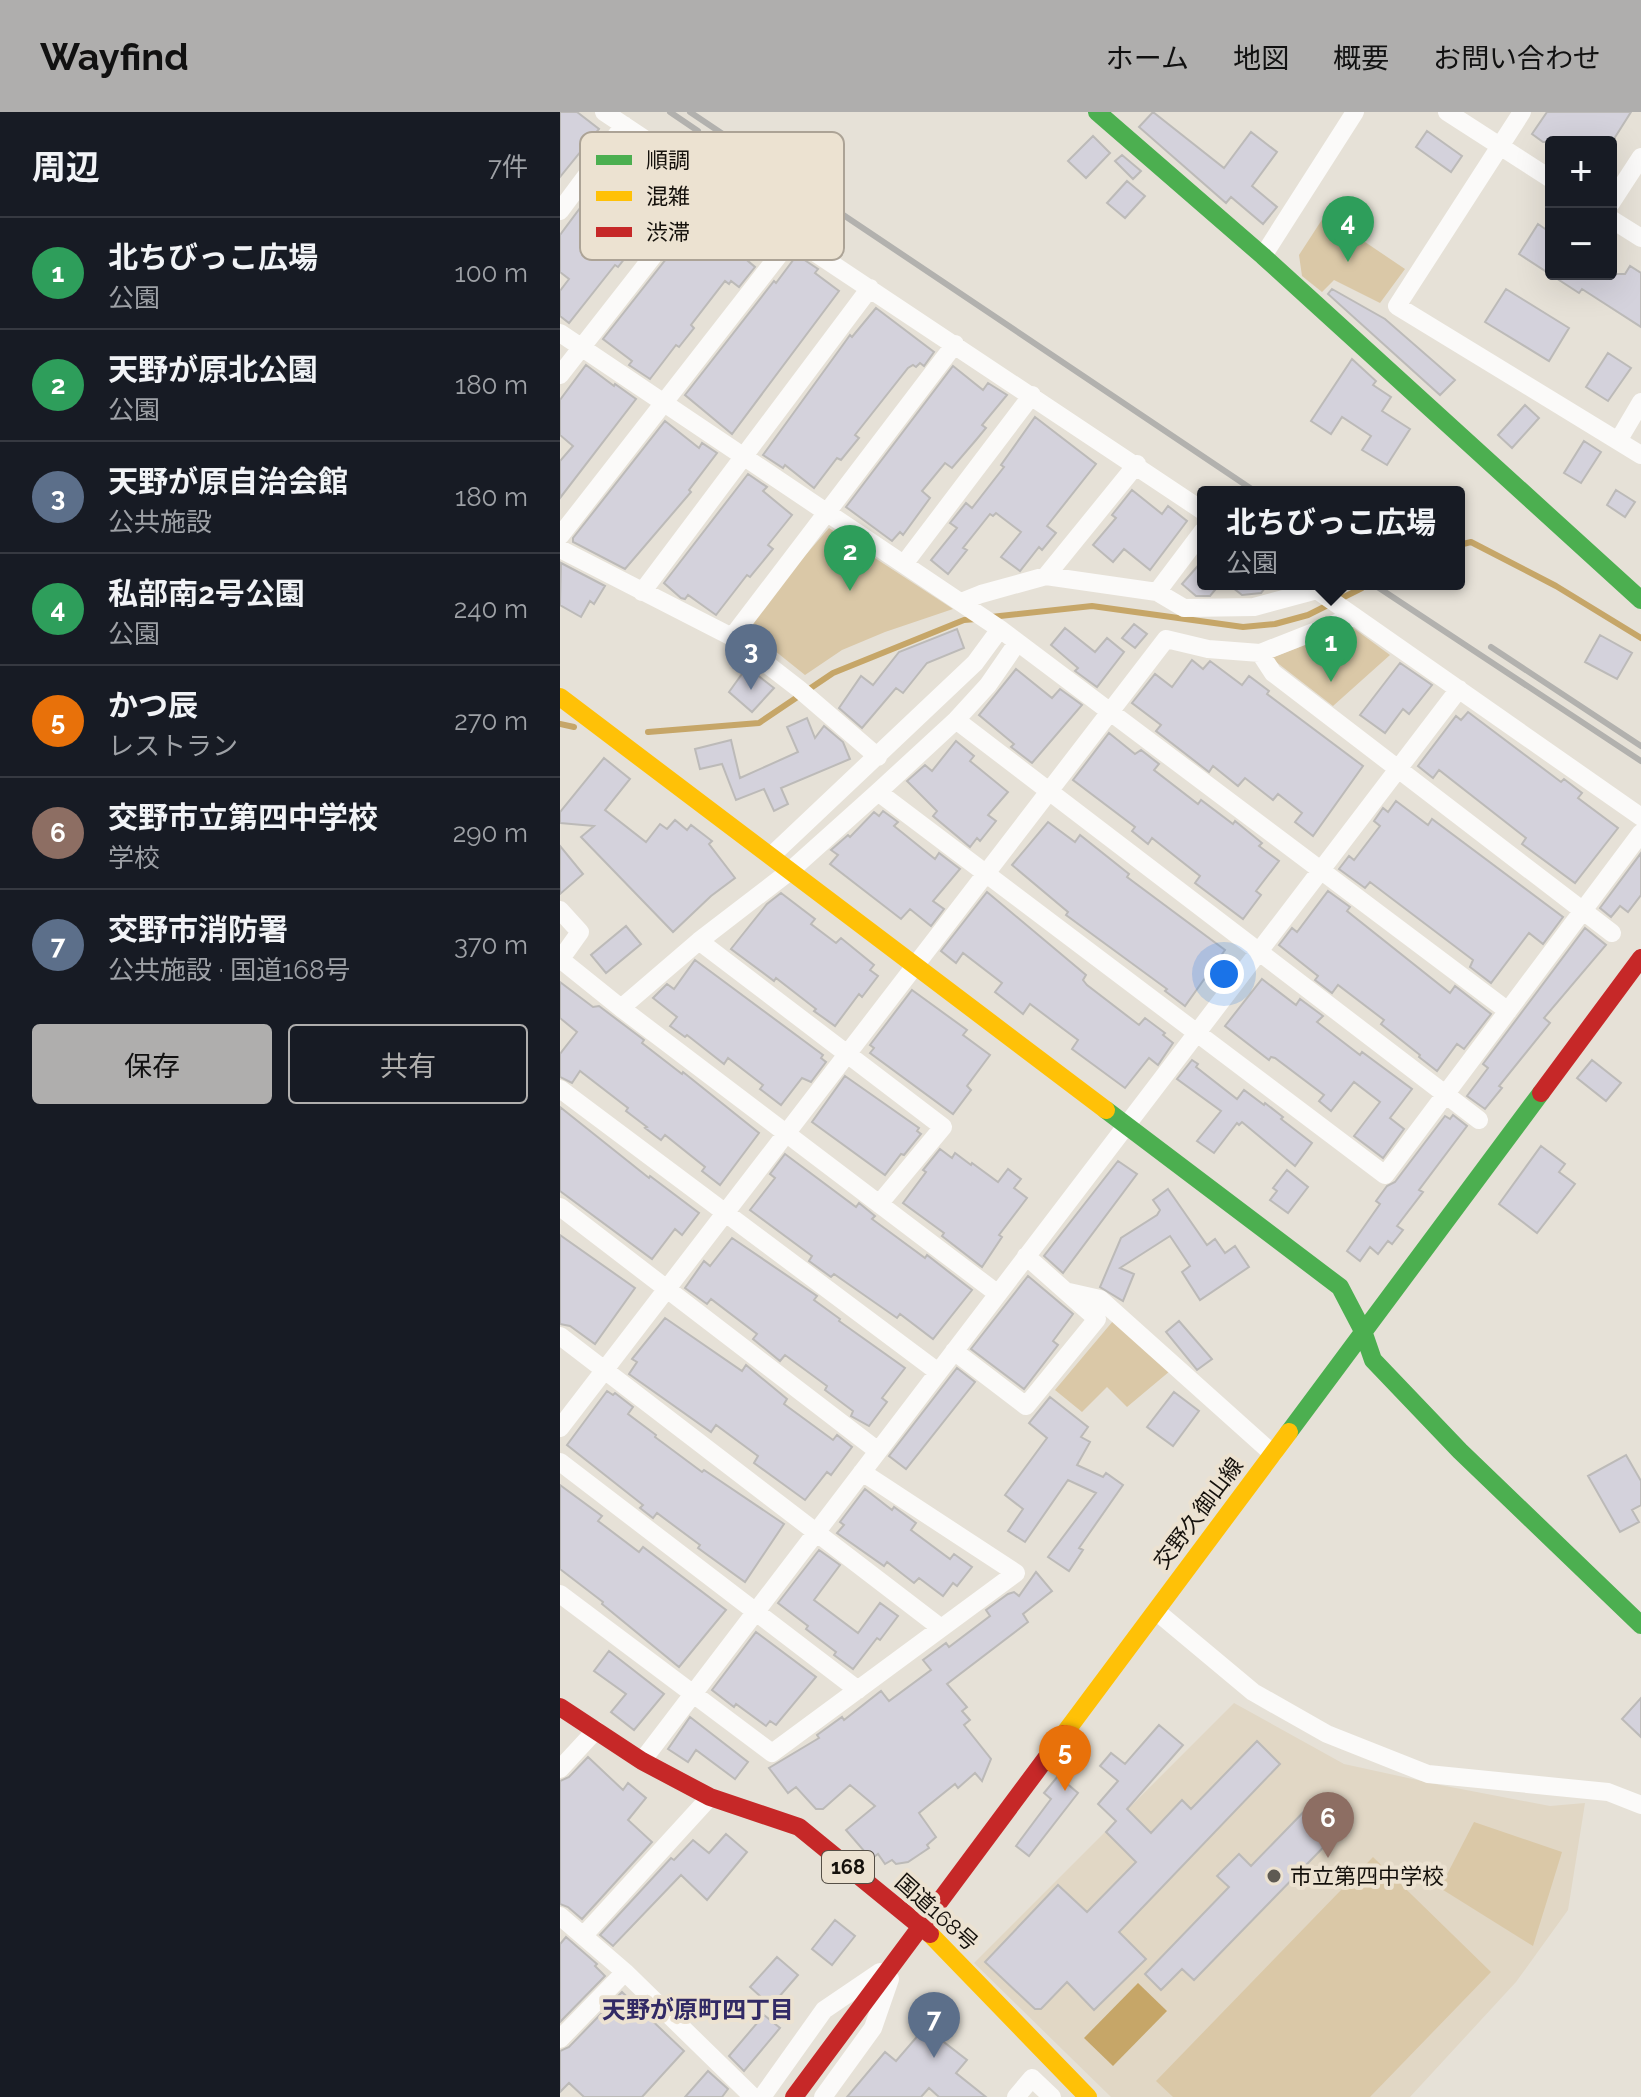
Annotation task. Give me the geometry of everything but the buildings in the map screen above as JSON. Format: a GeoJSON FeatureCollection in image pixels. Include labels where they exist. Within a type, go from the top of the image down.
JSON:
{"type":"FeatureCollection","features":[{"type":"Feature","properties":{"kind":"main road"},"geometry":{"type":"LineString","coordinates":[[1097,112],[1263,256],[1641,600]]}},
{"type":"Feature","properties":{"kind":"main road"},"geometry":{"type":"LineString","coordinates":[[560,697],[1340,1287],[1363,1331],[1373,1360],[1460,1451],[1641,1625]]}},
{"type":"Feature","properties":{"kind":"main road","name":"交野久御山線"},"geometry":{"type":"LineString","coordinates":[[794,2097],[1641,958]]}},
{"type":"Feature","properties":{"kind":"main road","name":"国道168号"},"geometry":{"type":"LineString","coordinates":[[560,1707],[642,1761],[710,1797],[799,1827],[922,1926],[1088,2097]]}},
{"type":"Feature","properties":{"kind":"street"},"geometry":{"type":"LineString","coordinates":[[604,112],[635,132]]}},
{"type":"Feature","properties":{"kind":"street"},"geometry":{"type":"LineString","coordinates":[[1263,256],[1355,112]]}},
{"type":"Feature","properties":{"kind":"street"},"geometry":{"type":"LineString","coordinates":[[1447,112],[1545,175]]}},
{"type":"Feature","properties":{"kind":"street"},"geometry":{"type":"LineString","coordinates":[[1522,112],[1397,306],[1641,455]]}},
{"type":"Feature","properties":{"kind":"street"},"geometry":{"type":"LineString","coordinates":[[619,132],[624,125]]}},
{"type":"Feature","properties":{"kind":"street"},"geometry":{"type":"LineString","coordinates":[[1617,194],[1641,157]]}},
{"type":"Feature","properties":{"kind":"street"},"geometry":{"type":"LineString","coordinates":[[560,211],[580,184]]}},
{"type":"Feature","properties":{"kind":"street"},"geometry":{"type":"LineString","coordinates":[[1617,223],[1641,238]]}},
{"type":"Feature","properties":{"kind":"street"},"geometry":{"type":"LineString","coordinates":[[560,375],[650,260]]}},
{"type":"Feature","properties":{"kind":"street"},"geometry":{"type":"LineString","coordinates":[[560,536],[775,260]]}},
{"type":"Feature","properties":{"kind":"street"},"geometry":{"type":"LineString","coordinates":[[828,260],[1197,507]]}},
{"type":"Feature","properties":{"kind":"street"},"geometry":{"type":"LineString","coordinates":[[642,592],[870,288]]}},
{"type":"Feature","properties":{"kind":"street"},"geometry":{"type":"LineString","coordinates":[[560,333],[1000,629],[1508,1011]]}},
{"type":"Feature","properties":{"kind":"street"},"geometry":{"type":"LineString","coordinates":[[732,637],[955,344]]}},
{"type":"Feature","properties":{"kind":"street"},"geometry":{"type":"LineString","coordinates":[[904,564],[1032,395]]}},
{"type":"Feature","properties":{"kind":"street"},"geometry":{"type":"LineString","coordinates":[[1618,441],[1641,402]]}},
{"type":"Feature","properties":{"kind":"street"},"geometry":{"type":"LineString","coordinates":[[1046,576],[1137,464]]}},
{"type":"Feature","properties":{"kind":"street"},"geometry":{"type":"LineString","coordinates":[[1157,592],[1197,539]]}},
{"type":"Feature","properties":{"kind":"street"},"geometry":{"type":"LineString","coordinates":[[560,549],[732,637],[878,757]]}},
{"type":"Feature","properties":{"kind":"street"},"geometry":{"type":"LineString","coordinates":[[961,602],[1046,576],[1157,592],[1184,608],[1254,607],[1303,590]]}},
{"type":"Feature","properties":{"kind":"street"},"geometry":{"type":"LineString","coordinates":[[1316,590],[1641,817]]}},
{"type":"Feature","properties":{"kind":"street"},"geometry":{"type":"LineString","coordinates":[[560,1428],[1166,639],[1208,649],[1260,653],[1354,616]]}},
{"type":"Feature","properties":{"kind":"street"},"geometry":{"type":"LineString","coordinates":[[771,856],[975,663],[1000,629]]}},
{"type":"Feature","properties":{"kind":"street"},"geometry":{"type":"LineString","coordinates":[[621,1008],[699,941],[790,871],[878,792],[956,720],[988,685],[1017,643]]}},
{"type":"Feature","properties":{"kind":"street"},"geometry":{"type":"LineString","coordinates":[[1260,653],[1273,673],[1612,933]]}},
{"type":"Feature","properties":{"kind":"street"},"geometry":{"type":"LineString","coordinates":[[642,1761],[1459,689]]}},
{"type":"Feature","properties":{"kind":"street"},"geometry":{"type":"LineString","coordinates":[[956,720],[1479,1120]]}},
{"type":"Feature","properties":{"kind":"street"},"geometry":{"type":"LineString","coordinates":[[878,792],[1385,1175],[1641,833]]}},
{"type":"Feature","properties":{"kind":"street"},"geometry":{"type":"LineString","coordinates":[[560,910],[580,932],[560,960],[998,1294]]}},
{"type":"Feature","properties":{"kind":"street"},"geometry":{"type":"LineString","coordinates":[[699,941],[943,1127],[879,1204]]}},
{"type":"Feature","properties":{"kind":"street"},"geometry":{"type":"LineString","coordinates":[[560,1089],[938,1372]]}},
{"type":"Feature","properties":{"kind":"street"},"geometry":{"type":"LineString","coordinates":[[560,1207],[878,1451]]}},
{"type":"Feature","properties":{"kind":"street"},"geometry":{"type":"LineString","coordinates":[[954,1351],[1026,1406],[1097,1319],[1026,1256]]}},
{"type":"Feature","properties":{"kind":"street"},"geometry":{"type":"LineString","coordinates":[[1066,1291],[1100,1299],[1273,1454]]}},
{"type":"Feature","properties":{"kind":"street"},"geometry":{"type":"LineString","coordinates":[[560,1336],[941,1628]]}},
{"type":"Feature","properties":{"kind":"street"},"geometry":{"type":"LineString","coordinates":[[560,1462],[858,1690]]}},
{"type":"Feature","properties":{"kind":"street"},"geometry":{"type":"LineString","coordinates":[[560,1594],[772,1753],[1016,1573],[862,1472]]}},
{"type":"Feature","properties":{"kind":"street"},"geometry":{"type":"LineString","coordinates":[[1156,1611],[1253,1692],[1327,1734],[1428,1774],[1608,1792],[1641,1805]]}},
{"type":"Feature","properties":{"kind":"street"},"geometry":{"type":"LineString","coordinates":[[560,1769],[596,1730]]}},
{"type":"Feature","properties":{"kind":"street"},"geometry":{"type":"LineString","coordinates":[[584,1935],[710,1797]]}},
{"type":"Feature","properties":{"kind":"street"},"geometry":{"type":"LineString","coordinates":[[563,1923],[584,1935],[625,1972],[753,2097]]}},
{"type":"Feature","properties":{"kind":"street"},"geometry":{"type":"LineString","coordinates":[[762,2097],[824,2010],[896,1962]]}},
{"type":"Feature","properties":{"kind":"street"},"geometry":{"type":"LineString","coordinates":[[823,2097],[873,2028],[896,1962]]}},
{"type":"Feature","properties":{"kind":"street"},"geometry":{"type":"LineString","coordinates":[[560,2039],[625,1972]]}},
{"type":"Feature","properties":{"kind":"street"},"geometry":{"type":"LineString","coordinates":[[1016,2097],[1032,2078],[1052,2097]]}},
{"type":"Feature","properties":{"kind":"shaded area"},"geometry":{"type":"Polygon","coordinates":[[[1325,215],[1405,269],[1380,303],[1334,280],[1322,292],[1302,276],[1299,255],[1325,215]]]}},
{"type":"Feature","properties":{"kind":"shaded area"},"geometry":{"type":"Polygon","coordinates":[[[829,528],[953,609],[842,650],[805,675],[744,626],[829,528]]]}},
{"type":"Feature","properties":{"kind":"shaded area"},"geometry":{"type":"Polygon","coordinates":[[[1352,627],[1390,655],[1333,706],[1271,658],[1352,627]]]}},
{"type":"Feature","properties":{"kind":"shaded area"},"geometry":{"type":"Polygon","coordinates":[[[1113,1321],[1170,1371],[1127,1407],[1107,1387],[1082,1412],[1055,1390],[1113,1321]]]}},
{"type":"Feature","properties":{"kind":"shaded area"},"geometry":{"type":"Polygon","coordinates":[[[1234,1703],[1344,1764],[1550,1806],[1585,1803],[1568,1910],[1516,1982],[1410,2097],[1111,2097],[974,1963],[1234,1703]]]}},
{"type":"Feature","properties":{"kind":"shaded area"},"geometry":{"type":"Polygon","coordinates":[[[1474,1822],[1562,1852],[1533,1946],[1440,1888],[1474,1822]]]}},
{"type":"Feature","properties":{"kind":"shaded area"},"geometry":{"type":"Polygon","coordinates":[[[1373,1857],[1491,1972],[1370,2097],[1173,2097],[1156,2081],[1373,1857]]]}},
{"type":"Feature","properties":{"kind":"shaded area"},"geometry":{"type":"Polygon","coordinates":[[[1138,1983],[1167,2011],[1113,2066],[1084,2038],[1138,1983]]]}},
{"type":"Feature","properties":{"kind":"waterway"},"geometry":{"type":"LineString","coordinates":[[1465,544],[1471,542],[1556,586],[1641,638]]}},
{"type":"Feature","properties":{"kind":"waterway"},"geometry":{"type":"LineString","coordinates":[[991,617],[1092,606],[1243,627],[1275,624],[1308,615],[1358,590]]}},
{"type":"Feature","properties":{"kind":"waterway"},"geometry":{"type":"LineString","coordinates":[[648,732],[759,723],[833,673],[964,620],[976,619]]}},
{"type":"Feature","properties":{"kind":"waterway"},"geometry":{"type":"LineString","coordinates":[[560,724],[574,727]]}},
{"type":"Feature","properties":{"kind":"railway"},"geometry":{"type":"LineString","coordinates":[[670,112],[698,131]]}},
{"type":"Feature","properties":{"kind":"railway"},"geometry":{"type":"LineString","coordinates":[[690,112],[720,132]]}},
{"type":"Feature","properties":{"kind":"railway"},"geometry":{"type":"LineString","coordinates":[[844,215],[1247,486]]}},
{"type":"Feature","properties":{"kind":"railway"},"geometry":{"type":"LineString","coordinates":[[1382,590],[1641,761]]}},
{"type":"Feature","properties":{"kind":"railway"},"geometry":{"type":"LineString","coordinates":[[1491,647],[1641,746]]}},
{"type":"Feature","properties":{"kind":"traffic: fast"},"geometry":{"type":"LineString","coordinates":[[1097,112],[1263,256],[1641,600]]}},
{"type":"Feature","properties":{"kind":"traffic: fast"},"geometry":{"type":"LineString","coordinates":[[1289,1432],[1541,1093]]}},
{"type":"Feature","properties":{"kind":"traffic: fast"},"geometry":{"type":"LineString","coordinates":[[1106,1110],[1340,1287],[1363,1331],[1373,1360],[1460,1451],[1641,1625]]}},
{"type":"Feature","properties":{"kind":"traffic: slow"},"geometry":{"type":"LineString","coordinates":[[560,697],[1106,1110]]}},
{"type":"Feature","properties":{"kind":"traffic: slow"},"geometry":{"type":"LineString","coordinates":[[1064,1734],[1289,1432]]}},
{"type":"Feature","properties":{"kind":"traffic: slow"},"geometry":{"type":"LineString","coordinates":[[930,1934],[1088,2097]]}},
{"type":"Feature","properties":{"kind":"traffic: jam"},"geometry":{"type":"LineString","coordinates":[[1541,1093],[1641,958]]}},
{"type":"Feature","properties":{"kind":"traffic: jam"},"geometry":{"type":"LineString","coordinates":[[560,1707],[642,1761],[710,1797],[799,1827],[930,1934]]}},
{"type":"Feature","properties":{"kind":"traffic: jam"},"geometry":{"type":"LineString","coordinates":[[794,2097],[1064,1734]]}},
{"type":"Feature","properties":{"kind":"place","name":"私部南2号公園"},"geometry":{"type":"Point","coordinates":[1348,262]}},
{"type":"Feature","properties":{"kind":"place","name":"天野が原北公園"},"geometry":{"type":"Point","coordinates":[850,591]}},
{"type":"Feature","properties":{"kind":"place","name":"北ちびっこ広場"},"geometry":{"type":"Point","coordinates":[1331,682]}},
{"type":"Feature","properties":{"kind":"place","name":"天野が原自治会館"},"geometry":{"type":"Point","coordinates":[751,690]}},
{"type":"Feature","properties":{"kind":"place","name":"かつ辰"},"geometry":{"type":"Point","coordinates":[1065,1791]}},
{"type":"Feature","properties":{"kind":"place","name":"交野市立第四中学校"},"geometry":{"type":"Point","coordinates":[1328,1858]}},
{"type":"Feature","properties":{"kind":"place","name":"市立第四中学校"},"geometry":{"type":"Point","coordinates":[1274,1876]}},
{"type":"Feature","properties":{"kind":"place","name":"交野市消防署"},"geometry":{"type":"Point","coordinates":[934,2058]}},
{"type":"Feature","properties":{"kind":"district","name":"天野が原町四丁目"},"geometry":{"type":"Point","coordinates":[698,2009]}}]}
